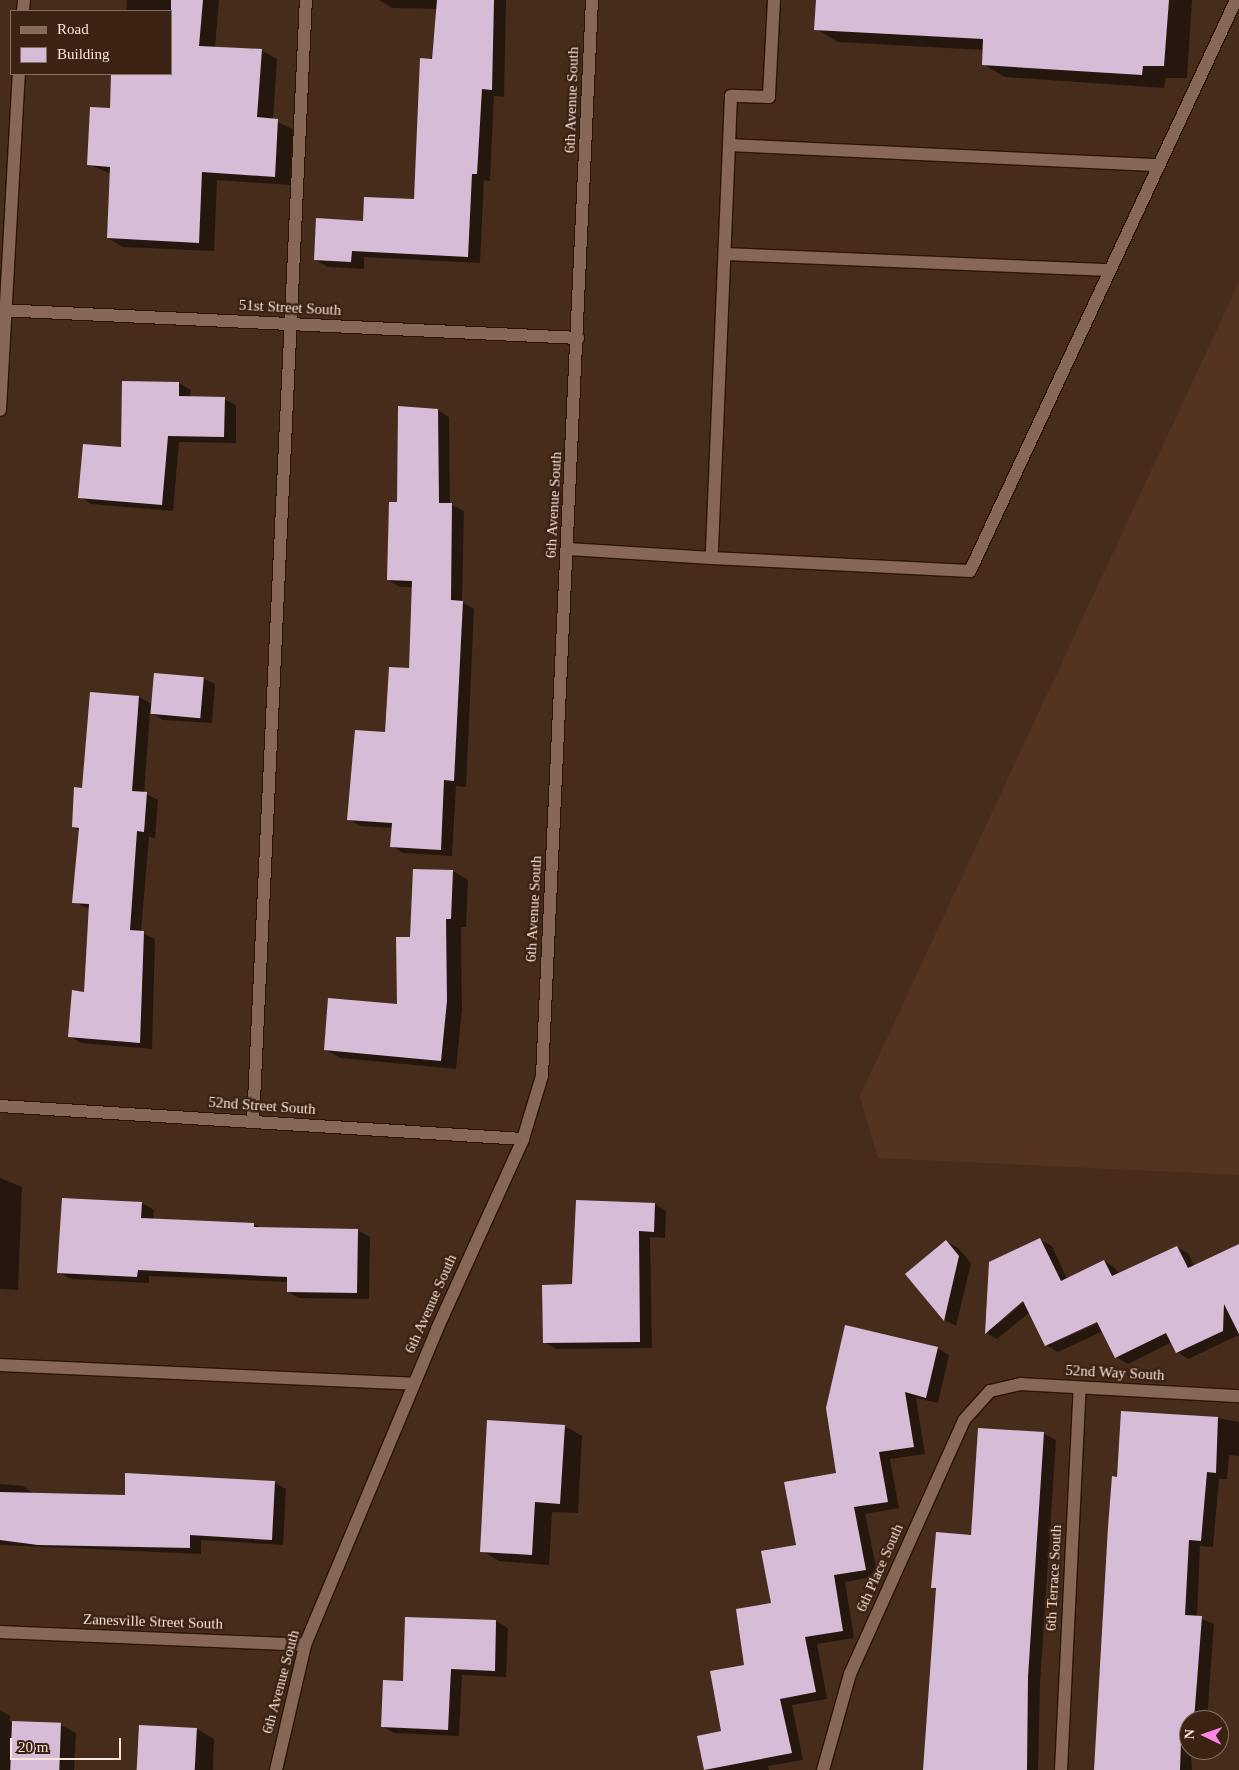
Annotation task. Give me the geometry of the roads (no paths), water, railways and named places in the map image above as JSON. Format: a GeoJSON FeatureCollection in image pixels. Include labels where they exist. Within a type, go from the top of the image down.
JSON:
{"type":"FeatureCollection","features":[{"type":"Feature","properties":{"kind":"street"},"geometry":{"type":"LineString","coordinates":[[253,1122],[306,0]]}},
{"type":"Feature","properties":{"kind":"street","name":"6th Avenue South"},"geometry":{"type":"LineString","coordinates":[[276,1770],[305,1645],[414,1384],[523,1139],[542,1076],[578,338],[592,0]]}},
{"type":"Feature","properties":{"kind":"street"},"geometry":{"type":"LineString","coordinates":[[712,558],[731,96],[769,97],[774,0]]}},
{"type":"Feature","properties":{"kind":"street"},"geometry":{"type":"LineString","coordinates":[[568,549],[970,571],[1236,0]]}},
{"type":"Feature","properties":{"kind":"street"},"geometry":{"type":"LineString","coordinates":[[0,410],[3,310],[19,75]]}},
{"type":"Feature","properties":{"kind":"street"},"geometry":{"type":"LineString","coordinates":[[729,145],[1159,165]]}},
{"type":"Feature","properties":{"kind":"street"},"geometry":{"type":"LineString","coordinates":[[725,254],[1110,270]]}},
{"type":"Feature","properties":{"kind":"street","name":"51st Street South"},"geometry":{"type":"LineString","coordinates":[[3,310],[578,338]]}},
{"type":"Feature","properties":{"kind":"street","name":"52nd Street South"},"geometry":{"type":"LineString","coordinates":[[0,1106],[523,1139]]}},
{"type":"Feature","properties":{"kind":"street"},"geometry":{"type":"LineString","coordinates":[[0,1366],[414,1384]]}},
{"type":"Feature","properties":{"kind":"street","name":"52nd Way South"},"geometry":{"type":"LineString","coordinates":[[990,1391],[1021,1384],[1239,1396]]}},
{"type":"Feature","properties":{"kind":"street","name":"6th Terrace South"},"geometry":{"type":"LineString","coordinates":[[1061,1770],[1080,1388]]}},
{"type":"Feature","properties":{"kind":"street","name":"6th Place South"},"geometry":{"type":"LineString","coordinates":[[823,1770],[854,1665],[964,1420],[990,1391]]}},
{"type":"Feature","properties":{"kind":"street","name":"Zanesville Street South"},"geometry":{"type":"LineString","coordinates":[[0,1632],[305,1645]]}}]}
